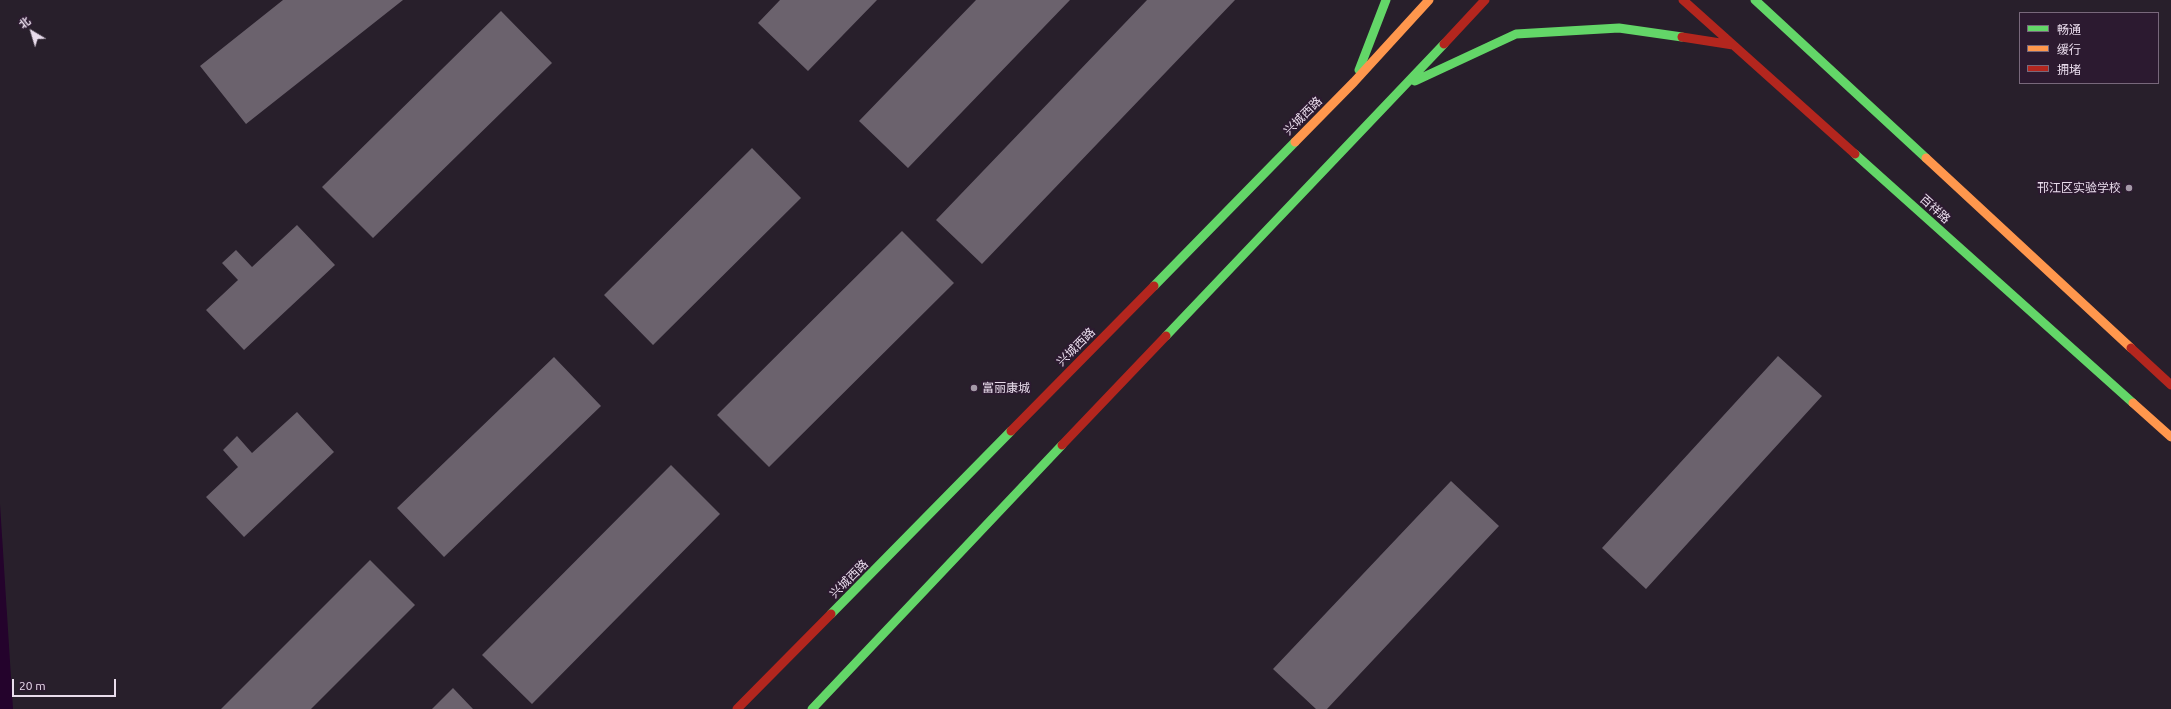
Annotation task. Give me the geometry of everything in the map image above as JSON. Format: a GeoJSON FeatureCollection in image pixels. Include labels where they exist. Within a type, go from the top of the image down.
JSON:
{"type":"FeatureCollection","features":[{"type":"Feature","properties":{"kind":"street"},"geometry":{"type":"LineString","coordinates":[[1354,82],[1386,0]]}},
{"type":"Feature","properties":{"kind":"street","name":"兴城西路"},"geometry":{"type":"LineString","coordinates":[[737,709],[1354,82],[1428,0]]}},
{"type":"Feature","properties":{"kind":"street"},"geometry":{"type":"LineString","coordinates":[[812,709],[1485,0]]}},
{"type":"Feature","properties":{"kind":"street","name":"百祥路"},"geometry":{"type":"LineString","coordinates":[[1683,0],[2171,438]]}},
{"type":"Feature","properties":{"kind":"street"},"geometry":{"type":"LineString","coordinates":[[1759,2],[2171,385]]}},
{"type":"Feature","properties":{"kind":"street"},"geometry":{"type":"LineString","coordinates":[[1403,87],[1516,34],[1618,28],[1733,45]]}},
{"type":"Feature","properties":{"kind":"shaded area"},"geometry":{"type":"Polygon","coordinates":[[[0,504],[13,709],[0,709],[0,504]]]}},
{"type":"Feature","properties":{"kind":"building"},"geometry":{"type":"Polygon","coordinates":[[[283,0],[403,0],[246,124],[200,66],[283,0]]]}},
{"type":"Feature","properties":{"kind":"building"},"geometry":{"type":"Polygon","coordinates":[[[780,0],[877,0],[808,71],[758,23],[780,0]]]}},
{"type":"Feature","properties":{"kind":"building"},"geometry":{"type":"Polygon","coordinates":[[[976,0],[1070,0],[908,168],[859,121],[976,0]]]}},
{"type":"Feature","properties":{"kind":"building"},"geometry":{"type":"Polygon","coordinates":[[[1147,0],[1235,0],[982,264],[936,220],[1147,0]]]}},
{"type":"Feature","properties":{"kind":"building"},"geometry":{"type":"Polygon","coordinates":[[[501,11],[552,63],[373,238],[322,187],[501,11]]]}},
{"type":"Feature","properties":{"kind":"building"},"geometry":{"type":"Polygon","coordinates":[[[752,148],[801,198],[653,345],[604,295],[752,148]]]}},
{"type":"Feature","properties":{"kind":"building"},"geometry":{"type":"Polygon","coordinates":[[[297,225],[335,265],[244,350],[206,310],[238,280],[222,263],[236,250],[252,267],[297,225]]]}},
{"type":"Feature","properties":{"kind":"building"},"geometry":{"type":"Polygon","coordinates":[[[902,231],[954,283],[769,467],[717,415],[902,231]]]}},
{"type":"Feature","properties":{"kind":"building"},"geometry":{"type":"Polygon","coordinates":[[[1778,356],[1822,396],[1646,589],[1602,548],[1778,356]]]}},
{"type":"Feature","properties":{"kind":"building"},"geometry":{"type":"Polygon","coordinates":[[[554,357],[601,406],[444,557],[397,508],[554,357]]]}},
{"type":"Feature","properties":{"kind":"building"},"geometry":{"type":"Polygon","coordinates":[[[297,412],[334,452],[244,537],[206,497],[238,467],[223,450],[237,436],[252,453],[297,412]]]}},
{"type":"Feature","properties":{"kind":"building"},"geometry":{"type":"Polygon","coordinates":[[[671,465],[720,514],[532,704],[482,655],[671,465]]]}},
{"type":"Feature","properties":{"kind":"building"},"geometry":{"type":"Polygon","coordinates":[[[1451,481],[1499,526],[1327,709],[1316,709],[1273,669],[1451,481]]]}},
{"type":"Feature","properties":{"kind":"building"},"geometry":{"type":"Polygon","coordinates":[[[370,560],[415,605],[311,709],[221,709],[370,560]]]}},
{"type":"Feature","properties":{"kind":"building"},"geometry":{"type":"Polygon","coordinates":[[[453,688],[473,709],[432,709],[453,688]]]}},
{"type":"Feature","properties":{"kind":"traffic: fast"},"geometry":{"type":"LineString","coordinates":[[1359,70],[1386,0]]}},
{"type":"Feature","properties":{"kind":"traffic: fast"},"geometry":{"type":"LineString","coordinates":[[1755,0],[1926,158]]}},
{"type":"Feature","properties":{"kind":"traffic: fast"},"geometry":{"type":"LineString","coordinates":[[1415,81],[1516,34],[1619,28],[1682,37]]}},
{"type":"Feature","properties":{"kind":"traffic: fast"},"geometry":{"type":"LineString","coordinates":[[1166,336],[1444,44]]}},
{"type":"Feature","properties":{"kind":"traffic: fast"},"geometry":{"type":"LineString","coordinates":[[1154,286],[1295,142]]}},
{"type":"Feature","properties":{"kind":"traffic: fast"},"geometry":{"type":"LineString","coordinates":[[1855,154],[2133,403]]}},
{"type":"Feature","properties":{"kind":"traffic: fast"},"geometry":{"type":"LineString","coordinates":[[831,614],[1011,431]]}},
{"type":"Feature","properties":{"kind":"traffic: fast"},"geometry":{"type":"LineString","coordinates":[[812,709],[1062,445]]}},
{"type":"Feature","properties":{"kind":"traffic: slow"},"geometry":{"type":"LineString","coordinates":[[1295,142],[1354,82],[1429,0]]}},
{"type":"Feature","properties":{"kind":"traffic: slow"},"geometry":{"type":"LineString","coordinates":[[1926,158],[2131,348]]}},
{"type":"Feature","properties":{"kind":"traffic: slow"},"geometry":{"type":"LineString","coordinates":[[2133,403],[2171,437]]}},
{"type":"Feature","properties":{"kind":"traffic: jam"},"geometry":{"type":"LineString","coordinates":[[1444,44],[1485,0]]}},
{"type":"Feature","properties":{"kind":"traffic: jam"},"geometry":{"type":"LineString","coordinates":[[1683,0],[1855,154]]}},
{"type":"Feature","properties":{"kind":"traffic: jam"},"geometry":{"type":"LineString","coordinates":[[1682,37],[1733,45]]}},
{"type":"Feature","properties":{"kind":"traffic: jam"},"geometry":{"type":"LineString","coordinates":[[1011,431],[1154,286]]}},
{"type":"Feature","properties":{"kind":"traffic: jam"},"geometry":{"type":"LineString","coordinates":[[1062,445],[1166,336]]}},
{"type":"Feature","properties":{"kind":"traffic: jam"},"geometry":{"type":"LineString","coordinates":[[2131,348],[2171,385]]}},
{"type":"Feature","properties":{"kind":"traffic: jam"},"geometry":{"type":"LineString","coordinates":[[737,709],[831,614]]}},
{"type":"Feature","properties":{"kind":"place","name":"邗江区实验学校"},"geometry":{"type":"Point","coordinates":[2129,188]}},
{"type":"Feature","properties":{"kind":"place","name":"富丽康城"},"geometry":{"type":"Point","coordinates":[974,388]}}]}
